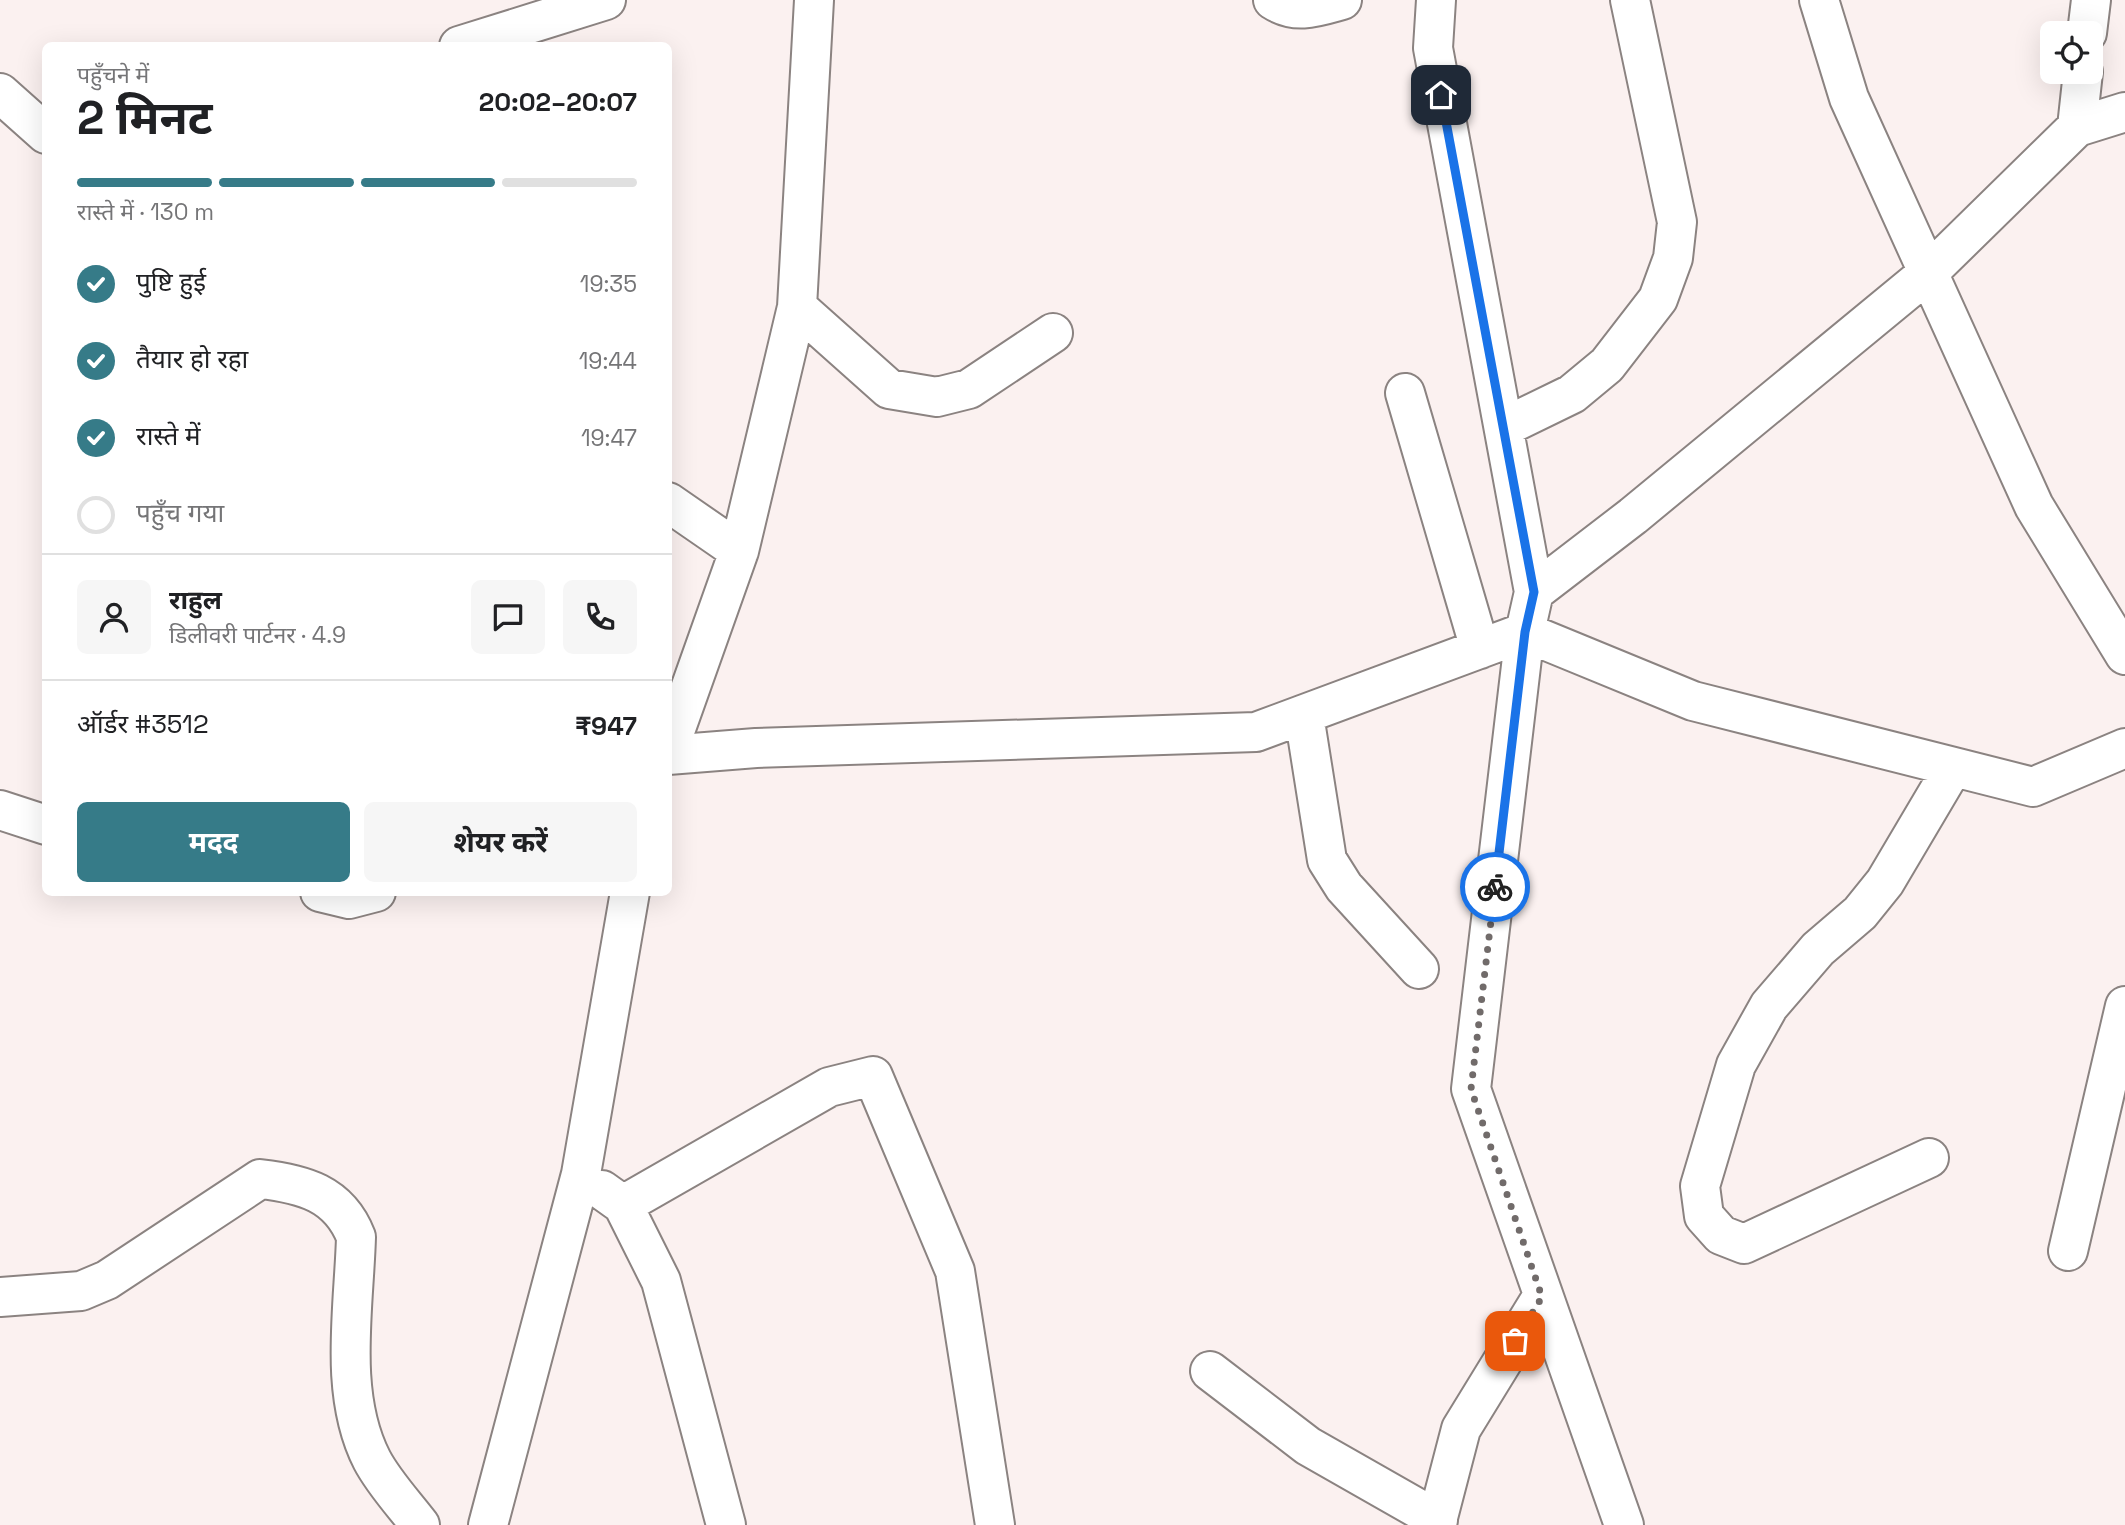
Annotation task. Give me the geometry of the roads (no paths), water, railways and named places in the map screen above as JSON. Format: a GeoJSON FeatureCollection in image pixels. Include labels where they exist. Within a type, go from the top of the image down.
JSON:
{"type":"FeatureCollection","features":[{"type":"Feature","properties":{"kind":"street"},"geometry":{"type":"LineString","coordinates":[[472,42],[606,0]]}},
{"type":"Feature","properties":{"kind":"street"},"geometry":{"type":"LineString","coordinates":[[672,742],[739,551],[797,307],[814,0]]}},
{"type":"Feature","properties":{"kind":"street"},"geometry":{"type":"LineString","coordinates":[[1273,0],[1285,8],[1307,10],[1342,0]]}},
{"type":"Feature","properties":{"kind":"street"},"geometry":{"type":"LineString","coordinates":[[1436,0],[1433,48],[1534,592],[1525,632],[1471,1089],[1624,1525]]}},
{"type":"Feature","properties":{"kind":"street"},"geometry":{"type":"LineString","coordinates":[[1504,427],[1572,394],[1607,365],[1658,299],[1674,258],[1677,222],[1630,0]]}},
{"type":"Feature","properties":{"kind":"street"},"geometry":{"type":"LineString","coordinates":[[1819,0],[1849,98],[2034,506],[2125,655]]}},
{"type":"Feature","properties":{"kind":"street"},"geometry":{"type":"LineString","coordinates":[[2088,21],[2091,0]]}},
{"type":"Feature","properties":{"kind":"street"},"geometry":{"type":"LineString","coordinates":[[2077,127],[2082,84]]}},
{"type":"Feature","properties":{"kind":"street"},"geometry":{"type":"LineString","coordinates":[[0,93],[42,130]]}},
{"type":"Feature","properties":{"kind":"street"},"geometry":{"type":"LineString","coordinates":[[1534,592],[1633,516],[1928,273],[2077,127],[2125,113]]}},
{"type":"Feature","properties":{"kind":"street"},"geometry":{"type":"LineString","coordinates":[[797,307],[888,388],[937,397],[970,389],[1053,333]]}},
{"type":"Feature","properties":{"kind":"street"},"geometry":{"type":"LineString","coordinates":[[1405,393],[1480,649]]}},
{"type":"Feature","properties":{"kind":"street"},"geometry":{"type":"LineString","coordinates":[[672,505],[739,551]]}},
{"type":"Feature","properties":{"kind":"street"},"geometry":{"type":"LineString","coordinates":[[672,753],[1256,732],[1525,632],[1693,701],[2033,788],[2125,748]]}},
{"type":"Feature","properties":{"kind":"street"},"geometry":{"type":"LineString","coordinates":[[1304,715],[1327,860],[1344,887],[1419,969]]}},
{"type":"Feature","properties":{"kind":"street"},"geometry":{"type":"LineString","coordinates":[[1929,1158],[1744,1244],[1721,1236],[1704,1216],[1700,1186],[1736,1065],[1769,1006],[1818,949],[1860,913],[1885,881],[1953,767]]}},
{"type":"Feature","properties":{"kind":"street"},"geometry":{"type":"LineString","coordinates":[[0,810],[42,824]]}},
{"type":"Feature","properties":{"kind":"street"},"geometry":{"type":"LineString","coordinates":[[337,896],[349,899],[361,896]]}},
{"type":"Feature","properties":{"kind":"street"},"geometry":{"type":"LineString","coordinates":[[488,1525],[581,1174],[629,896]]}},
{"type":"Feature","properties":{"kind":"street"},"geometry":{"type":"LineString","coordinates":[[2068,1251],[2125,1006]]}},
{"type":"Feature","properties":{"kind":"street"},"geometry":{"type":"LineString","coordinates":[[623,1205],[829,1087],[873,1076],[955,1271],[995,1525]]}},
{"type":"Feature","properties":{"kind":"street"},"geometry":{"type":"LineString","coordinates":[[581,1174],[623,1205],[661,1281],[726,1525]]}},
{"type":"Feature","properties":{"kind":"street"},"geometry":{"type":"LineString","coordinates":[[0,1297],[81,1291],[107,1280],[260,1179],[310,1187],[348,1216],[356,1237],[352,1382],[359,1422],[372,1460],[420,1525]]}},
{"type":"Feature","properties":{"kind":"street"},"geometry":{"type":"LineString","coordinates":[[1210,1371],[1308,1446],[1437,1522],[1461,1429],[1542,1297]]}}]}
